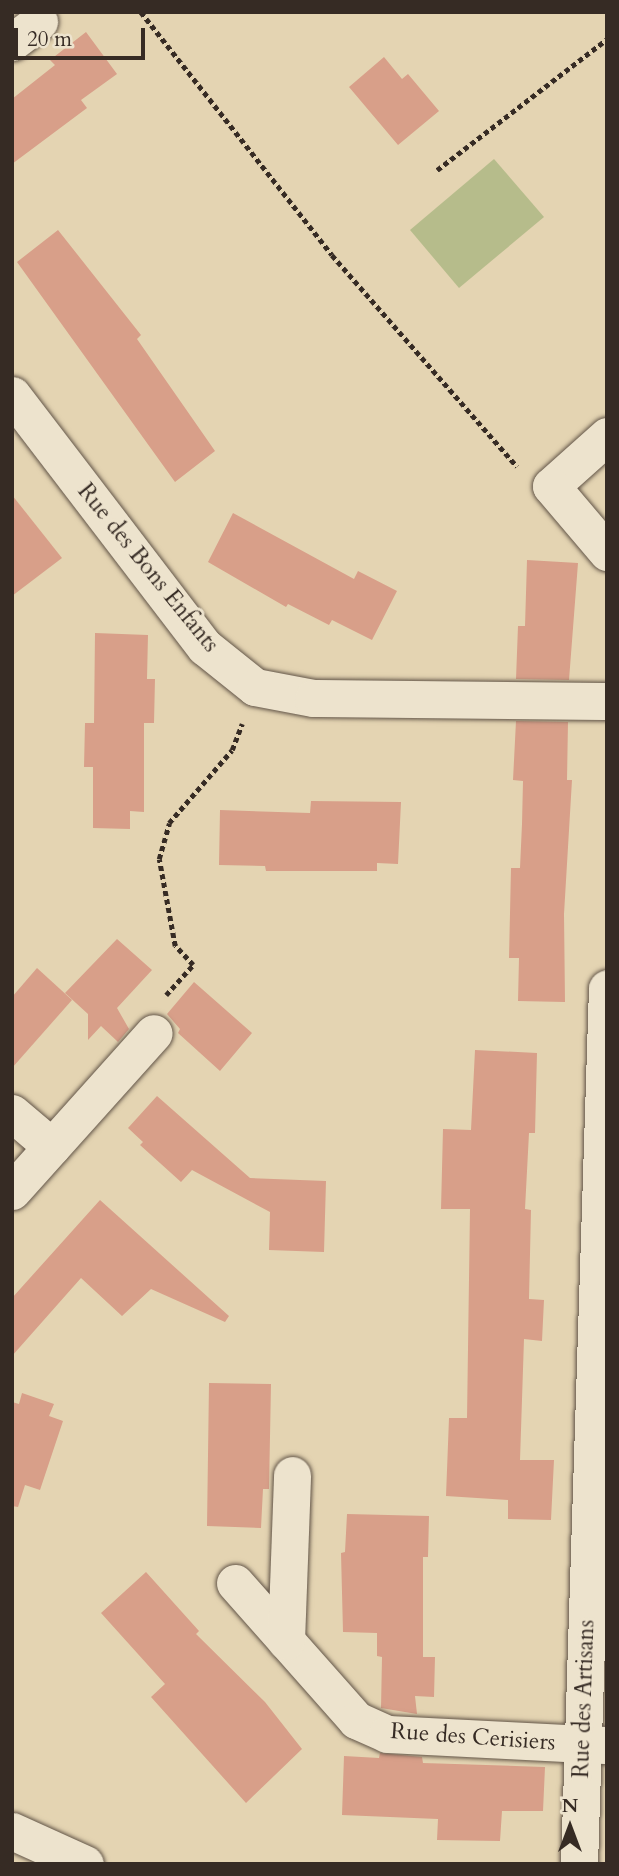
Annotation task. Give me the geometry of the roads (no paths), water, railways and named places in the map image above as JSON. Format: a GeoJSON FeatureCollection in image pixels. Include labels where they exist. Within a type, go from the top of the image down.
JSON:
{"type":"FeatureCollection","features":[{"type":"Feature","properties":{"kind":"street","name":"Rue des Bons Enfants"},"geometry":{"type":"LineString","coordinates":[[12,395],[205,647],[255,687],[313,698],[607,701]]}},
{"type":"Feature","properties":{"kind":"street"},"geometry":{"type":"LineString","coordinates":[[607,436],[551,486],[607,552]]}},
{"type":"Feature","properties":{"kind":"street","name":"Rue des Artisans"},"geometry":{"type":"LineString","coordinates":[[579,1864],[595,1744],[607,988]]}},
{"type":"Feature","properties":{"kind":"street"},"geometry":{"type":"LineString","coordinates":[[12,1191],[155,1033]]}},
{"type":"Feature","properties":{"kind":"street"},"geometry":{"type":"LineString","coordinates":[[12,1113],[52,1147]]}},
{"type":"Feature","properties":{"kind":"street"},"geometry":{"type":"LineString","coordinates":[[286,1641],[292,1475]]}},
{"type":"Feature","properties":{"kind":"street","name":"Rue des Cerisiers"},"geometry":{"type":"LineString","coordinates":[[235,1583],[356,1720],[387,1734],[595,1744]]}},
{"type":"Feature","properties":{"kind":"street"},"geometry":{"type":"LineString","coordinates":[[12,1831],[85,1864]]}}]}
